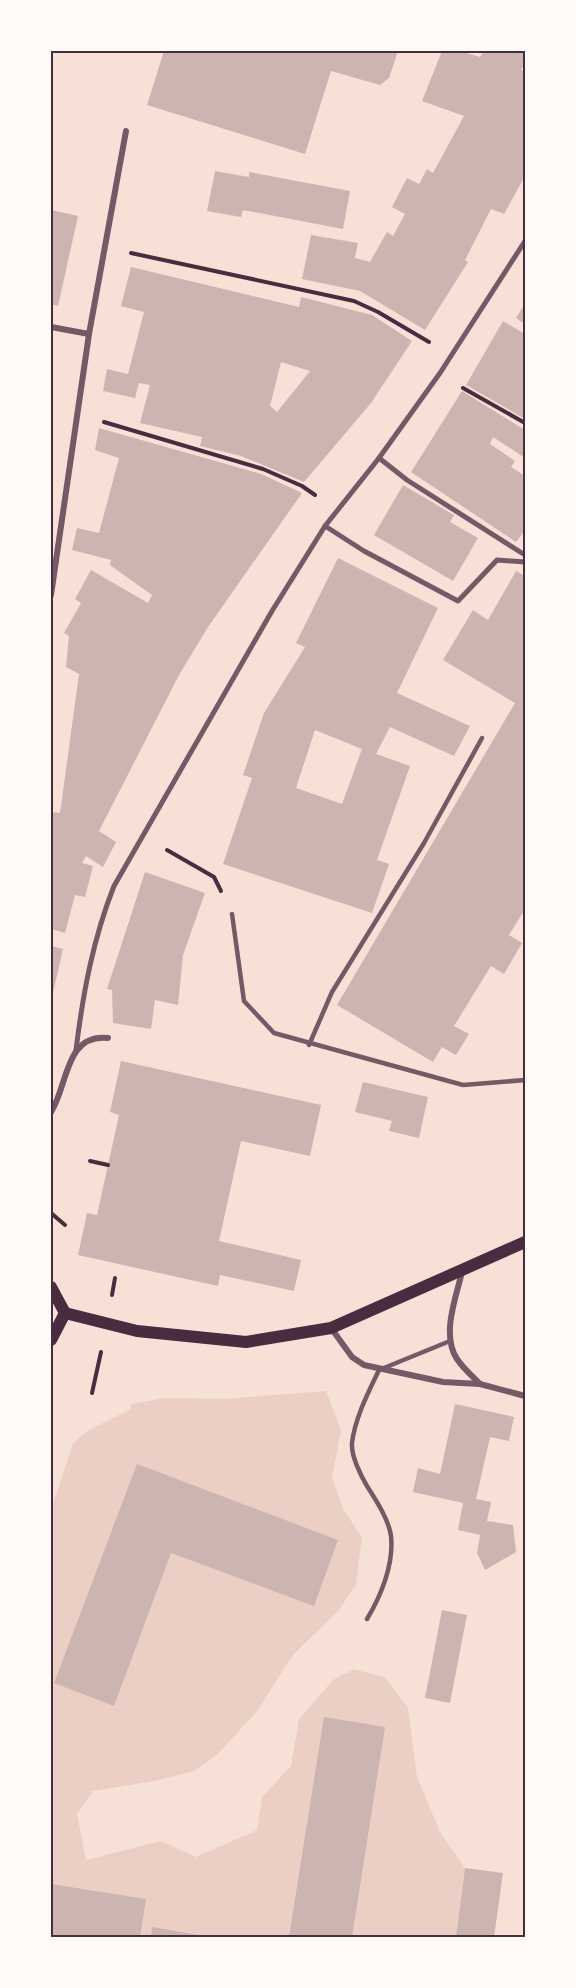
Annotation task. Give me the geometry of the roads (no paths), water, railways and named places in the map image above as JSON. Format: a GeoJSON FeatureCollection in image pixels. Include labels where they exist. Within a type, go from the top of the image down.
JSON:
{"type":"FeatureCollection","features":[{"type":"Feature","properties":{"kind":"main road"},"geometry":{"type":"LineString","coordinates":[[51,1287],[65,1313],[137,1331],[201,1340],[246,1342],[330,1328],[462,1272],[525,1242]]}},
{"type":"Feature","properties":{"kind":"main road"},"geometry":{"type":"LineString","coordinates":[[51,1340],[65,1313]]}},
{"type":"Feature","properties":{"kind":"street"},"geometry":{"type":"LineString","coordinates":[[51,595],[89,334],[126,131]]}},
{"type":"Feature","properties":{"kind":"street"},"geometry":{"type":"LineString","coordinates":[[51,1112],[76,1050],[87,969],[100,921],[114,886],[272,611],[325,526],[379,458],[440,373],[525,241]]}},
{"type":"Feature","properties":{"kind":"street"},"geometry":{"type":"LineString","coordinates":[[51,327],[89,334]]}},
{"type":"Feature","properties":{"kind":"street"},"geometry":{"type":"LineString","coordinates":[[379,458],[407,480],[525,555]]}},
{"type":"Feature","properties":{"kind":"street"},"geometry":{"type":"LineString","coordinates":[[325,526],[364,551],[458,601],[497,560],[525,562]]}},
{"type":"Feature","properties":{"kind":"street"},"geometry":{"type":"LineString","coordinates":[[76,1050],[86,1041],[96,1037],[108,1038]]}},
{"type":"Feature","properties":{"kind":"street"},"geometry":{"type":"LineString","coordinates":[[462,1272],[450,1341],[456,1358],[480,1384]]}},
{"type":"Feature","properties":{"kind":"street"},"geometry":{"type":"LineString","coordinates":[[330,1328],[352,1357],[364,1365],[443,1382],[480,1384],[525,1395]]}},
{"type":"Feature","properties":{"kind":"lane"},"geometry":{"type":"LineString","coordinates":[[309,1044],[332,992],[424,843],[482,738]]}},
{"type":"Feature","properties":{"kind":"lane"},"geometry":{"type":"LineString","coordinates":[[231,914],[244,1001],[274,1033],[463,1085],[525,1080]]}},
{"type":"Feature","properties":{"kind":"lane"},"geometry":{"type":"LineString","coordinates":[[367,1619],[379,1600],[387,1571],[391,1536],[378,1504],[361,1475],[352,1445],[363,1405],[379,1370],[450,1341]]}}]}
